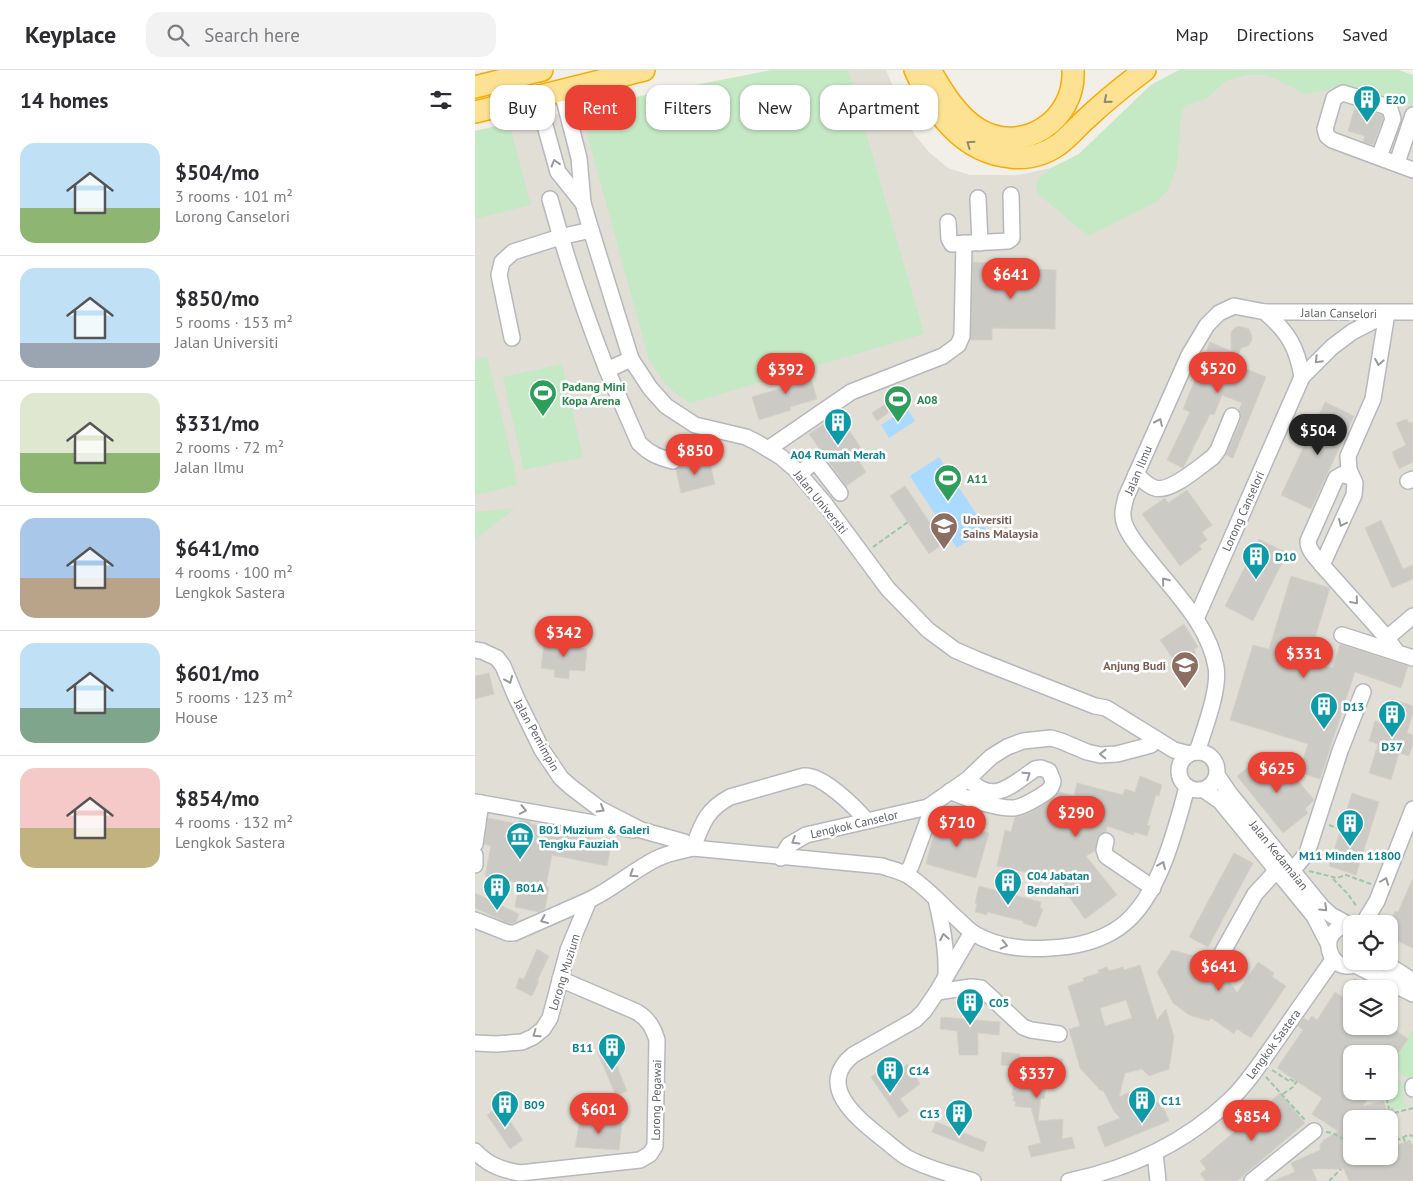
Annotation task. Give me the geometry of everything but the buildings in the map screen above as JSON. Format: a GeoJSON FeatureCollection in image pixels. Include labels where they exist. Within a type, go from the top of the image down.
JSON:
{"type":"FeatureCollection","features":[{"type":"Feature","properties":{"kind":"highway"},"geometry":{"type":"LineString","coordinates":[[475,87],[494,76],[542,70]]}},
{"type":"Feature","properties":{"kind":"highway"},"geometry":{"type":"LineString","coordinates":[[555,93],[644,70]]}},
{"type":"Feature","properties":{"kind":"highway"},"geometry":{"type":"LineString","coordinates":[[915,70],[937,110],[960,136],[980,150],[993,155],[1016,158],[1036,156],[1059,144],[1145,70]]}},
{"type":"Feature","properties":{"kind":"highway"},"geometry":{"type":"LineString","coordinates":[[930,70],[963,116],[985,133],[1004,137],[1027,136],[1047,126],[1063,110],[1070,95],[1073,85],[1073,70]]}},
{"type":"Feature","properties":{"kind":"highway"},"geometry":{"type":"LineString","coordinates":[[475,112],[490,108]]}},
{"type":"Feature","properties":{"kind":"street","name":"Jalan Universiti"},"geometry":{"type":"LineString","coordinates":[[562,92],[579,158],[583,203],[631,359],[650,388],[666,406],[695,425],[746,437],[768,448],[800,474],[825,504],[888,589],[927,630],[955,650],[1095,706],[1106,708],[1143,729],[1174,750],[1198,754]]}},
{"type":"Feature","properties":{"kind":"street"},"geometry":{"type":"LineString","coordinates":[[1379,157],[1393,119],[1390,109],[1343,94],[1334,98],[1325,129],[1327,136],[1332,140],[1413,170]]}},
{"type":"Feature","properties":{"kind":"street"},"geometry":{"type":"LineString","coordinates":[[1397,163],[1413,116]]}},
{"type":"Feature","properties":{"kind":"street","name":"Jalan Universiti"},"geometry":{"type":"LineString","coordinates":[[546,130],[558,172],[583,203]]}},
{"type":"Feature","properties":{"kind":"street"},"geometry":{"type":"LineString","coordinates":[[948,222],[949,242],[952,244],[1011,240],[1011,195]]}},
{"type":"Feature","properties":{"kind":"street"},"geometry":{"type":"LineString","coordinates":[[978,198],[980,242]]}},
{"type":"Feature","properties":{"kind":"street"},"geometry":{"type":"LineString","coordinates":[[550,199],[560,237],[588,321],[639,443],[656,457],[673,461]]}},
{"type":"Feature","properties":{"kind":"street"},"geometry":{"type":"LineString","coordinates":[[512,338],[499,275],[501,262],[513,252],[560,237],[591,230]]}},
{"type":"Feature","properties":{"kind":"street"},"geometry":{"type":"LineString","coordinates":[[768,448],[851,392],[943,356],[958,345],[962,336],[964,243]]}},
{"type":"Feature","properties":{"kind":"street","name":"Jalan Ilmu"},"geometry":{"type":"LineString","coordinates":[[1198,754],[1217,682],[1216,667],[1209,645],[1196,619],[1139,548],[1128,532],[1123,516],[1126,497],[1177,379],[1207,325],[1219,313],[1233,306],[1265,312]]}},
{"type":"Feature","properties":{"kind":"street"},"geometry":{"type":"LineString","coordinates":[[1265,312],[1277,323],[1292,342],[1302,377]]}},
{"type":"Feature","properties":{"kind":"street","name":"Jalan Canselori"},"geometry":{"type":"LineString","coordinates":[[1265,312],[1387,314],[1413,312]]}},
{"type":"Feature","properties":{"kind":"street"},"geometry":{"type":"LineString","coordinates":[[1323,565],[1354,495],[1355,483],[1349,470],[1348,456],[1373,398],[1387,314]]}},
{"type":"Feature","properties":{"kind":"street","name":"Lorong Canselori"},"geometry":{"type":"LineString","coordinates":[[1196,619],[1302,377],[1332,346],[1352,332],[1387,314]]}},
{"type":"Feature","properties":{"kind":"street"},"geometry":{"type":"LineString","coordinates":[[607,370],[631,359]]}},
{"type":"Feature","properties":{"kind":"street"},"geometry":{"type":"LineString","coordinates":[[1136,474],[1153,488],[1160,489],[1174,485],[1213,457],[1218,450],[1232,416]]}},
{"type":"Feature","properties":{"kind":"street"},"geometry":{"type":"LineString","coordinates":[[800,474],[813,463],[817,463],[840,493]]}},
{"type":"Feature","properties":{"kind":"street"},"geometry":{"type":"LineString","coordinates":[[1352,478],[1343,474],[1336,478],[1308,541],[1308,547],[1387,638],[1396,652]]}},
{"type":"Feature","properties":{"kind":"street"},"geometry":{"type":"LineString","coordinates":[[1387,638],[1413,616]]}},
{"type":"Feature","properties":{"kind":"street"},"geometry":{"type":"LineString","coordinates":[[1342,635],[1413,658]]}},
{"type":"Feature","properties":{"kind":"street","name":"Jalan Pemimpin"},"geometry":{"type":"LineString","coordinates":[[475,650],[489,653],[497,658],[503,666],[531,728],[561,778],[578,793],[600,808],[644,831],[684,842],[693,848]]}},
{"type":"Feature","properties":{"kind":"street"},"geometry":{"type":"LineString","coordinates":[[1221,955],[1255,894],[1307,853],[1363,692]]}},
{"type":"Feature","properties":{"kind":"street","name":"Jalan Universiti"},"geometry":{"type":"LineString","coordinates":[[1095,706],[1099,714],[1151,745],[1171,760],[1179,772]]}},
{"type":"Feature","properties":{"kind":"street","name":"Lengkok Canselor"},"geometry":{"type":"LineString","coordinates":[[781,858],[789,845],[806,835],[928,807],[968,779],[991,757],[1023,741],[1051,738],[1061,740],[1087,752],[1101,755],[1117,754],[1151,745]]}},
{"type":"Feature","properties":{"kind":"street"},"geometry":{"type":"LineString","coordinates":[[1198,754],[1216,764],[1217,775],[1215,782],[1198,791],[1187,787],[1180,778],[1179,772],[1179,765],[1198,754]]}},
{"type":"Feature","properties":{"kind":"street"},"geometry":{"type":"LineString","coordinates":[[950,791],[960,796],[1009,808],[1023,805],[1049,791],[1053,784],[1051,773],[1044,768],[1035,769],[1000,791],[982,790],[968,779]]}},
{"type":"Feature","properties":{"kind":"street","name":"Jalan Kedamaian"},"geometry":{"type":"LineString","coordinates":[[1217,775],[1315,916],[1328,943],[1333,960]]}},
{"type":"Feature","properties":{"kind":"street"},"geometry":{"type":"LineString","coordinates":[[693,848],[706,816],[720,802],[730,797],[804,776],[816,778],[841,795],[853,804],[867,821]]}},
{"type":"Feature","properties":{"kind":"street"},"geometry":{"type":"LineString","coordinates":[[475,920],[508,933],[514,933],[602,894],[652,862],[674,852],[693,848],[781,858],[882,866],[906,874],[972,932],[990,941],[1008,946],[1036,949],[1067,947],[1091,942],[1113,932],[1130,919],[1153,888],[1171,844],[1187,787]]}},
{"type":"Feature","properties":{"kind":"street","name":"Jalan Kedamaian"},"geometry":{"type":"LineString","coordinates":[[1203,790],[1220,801],[1284,871],[1322,907],[1343,922]]}},
{"type":"Feature","properties":{"kind":"street"},"geometry":{"type":"LineString","coordinates":[[1000,791],[1009,808]]}},
{"type":"Feature","properties":{"kind":"street"},"geometry":{"type":"LineString","coordinates":[[475,844],[478,802],[622,829],[644,831],[654,839],[655,846],[652,862]]}},
{"type":"Feature","properties":{"kind":"street"},"geometry":{"type":"LineString","coordinates":[[906,874],[928,820],[928,807]]}},
{"type":"Feature","properties":{"kind":"street"},"geometry":{"type":"LineString","coordinates":[[1368,915],[1382,888],[1413,809]]}},
{"type":"Feature","properties":{"kind":"street"},"geometry":{"type":"LineString","coordinates":[[1106,842],[1104,850],[1106,856],[1153,888]]}},
{"type":"Feature","properties":{"kind":"street"},"geometry":{"type":"LineString","coordinates":[[475,855],[475,865]]}},
{"type":"Feature","properties":{"kind":"street"},"geometry":{"type":"LineString","coordinates":[[936,899],[945,940],[947,956],[946,976]]}},
{"type":"Feature","properties":{"kind":"street","name":"Lorong Muzium"},"geometry":{"type":"LineString","coordinates":[[475,1043],[510,1044],[522,1042],[533,1037],[543,1029],[550,1018],[568,950],[589,900]]}},
{"type":"Feature","properties":{"kind":"street"},"geometry":{"type":"LineString","coordinates":[[1328,943],[1334,932],[1343,928]]}},
{"type":"Feature","properties":{"kind":"street"},"geometry":{"type":"LineString","coordinates":[[972,932],[924,1012],[915,1020],[846,1060],[838,1076],[838,1087],[842,1097],[863,1123],[906,1157],[923,1166],[973,1181]]}},
{"type":"Feature","properties":{"kind":"street"},"geometry":{"type":"LineString","coordinates":[[1333,960],[1343,965]]}},
{"type":"Feature","properties":{"kind":"street","name":"Lengkok Sastera"},"geometry":{"type":"LineString","coordinates":[[1069,1181],[1119,1167],[1155,1153],[1208,1119],[1230,1099],[1256,1069],[1333,960]]}},
{"type":"Feature","properties":{"kind":"street"},"geometry":{"type":"LineString","coordinates":[[1370,970],[1413,994]]}},
{"type":"Feature","properties":{"kind":"street"},"geometry":{"type":"LineString","coordinates":[[1396,970],[1413,981]]}},
{"type":"Feature","properties":{"kind":"street","name":"Lorong Pegawai"},"geometry":{"type":"LineString","coordinates":[[475,1152],[481,1159],[492,1166],[520,1173],[640,1160],[650,1154],[655,1146],[657,1040],[654,1028],[637,1012],[560,980]]}},
{"type":"Feature","properties":{"kind":"street"},"geometry":{"type":"LineString","coordinates":[[937,992],[971,987],[981,988],[1023,1027],[1059,1034]]}},
{"type":"Feature","properties":{"kind":"street"},"geometry":{"type":"LineString","coordinates":[[1252,1181],[1314,1131]]}},
{"type":"Feature","properties":{"kind":"street"},"geometry":{"type":"LineString","coordinates":[[1155,1153],[1159,1181]]}},
{"type":"Feature","properties":{"kind":"path"},"geometry":{"type":"LineString","coordinates":[[863,555],[908,522]]}},
{"type":"Feature","properties":{"kind":"path"},"geometry":{"type":"LineString","coordinates":[[1308,870],[1337,878],[1346,874],[1382,888]]}},
{"type":"Feature","properties":{"kind":"path"},"geometry":{"type":"LineString","coordinates":[[1332,877],[1348,894],[1362,915]]}},
{"type":"Feature","properties":{"kind":"path"},"geometry":{"type":"LineString","coordinates":[[1270,1068],[1289,1081],[1290,1079],[1297,1082],[1293,1088],[1283,1094]]}},
{"type":"Feature","properties":{"kind":"path"},"geometry":{"type":"LineString","coordinates":[[1265,1076],[1314,1131],[1332,1133],[1343,1138]]}},
{"type":"Feature","properties":{"kind":"path"},"geometry":{"type":"LineString","coordinates":[[1387,1100],[1389,1109]]}},
{"type":"Feature","properties":{"kind":"path"},"geometry":{"type":"LineString","coordinates":[[1398,1112],[1413,1108]]}},
{"type":"Feature","properties":{"kind":"path"},"geometry":{"type":"LineString","coordinates":[[1398,1140],[1408,1135],[1413,1136]]}},
{"type":"Feature","properties":{"kind":"path"},"geometry":{"type":"LineString","coordinates":[[1403,1137],[1405,1142]]}},
{"type":"Feature","properties":{"kind":"path"},"geometry":{"type":"LineString","coordinates":[[1329,1181],[1341,1169]]}},
{"type":"Feature","properties":{"kind":"shaded area","name":"Universiti Sains Malaysia"},"geometry":{"type":"Polygon","coordinates":[[[772,70],[886,70],[893,85],[820,85],[820,130],[912,130],[929,152],[948,168],[970,175],[1019,175],[1051,168],[1079,154],[1151,85],[1179,70],[1398,70],[1413,75],[1413,1181],[475,1181],[475,131],[490,128],[490,130],[555,130],[555,115],[565,113],[565,130],[636,130],[636,98],[646,96],[646,130],[730,130],[730,85],[699,85],[772,70]]]}},
{"type":"Feature","properties":{"kind":"green space"},"geometry":{"type":"Polygon","coordinates":[[[772,70],[848,70],[852,85],[820,85],[820,130],[865,130],[924,334],[690,403],[667,384],[649,360],[586,130],[636,130],[636,97],[646,95],[646,130],[730,130],[730,85],[696,85],[772,70]]]}},
{"type":"Feature","properties":{"kind":"green space"},"geometry":{"type":"Polygon","coordinates":[[[1179,70],[1398,70],[1413,75],[1413,104],[1400,105],[1342,84],[1328,90],[1305,94],[1268,75],[1246,75],[1226,81],[1207,98],[1187,105],[1183,109],[1177,167],[1168,190],[1156,202],[1088,236],[1037,193],[1036,181],[1051,168],[1079,154],[1151,85],[1179,70]]]}},
{"type":"Feature","properties":{"kind":"green space"},"geometry":{"type":"Polygon","coordinates":[[[490,127],[490,130],[511,130],[531,205],[475,219],[475,131],[490,127]]]}},
{"type":"Feature","properties":{"kind":"green space"},"geometry":{"type":"Polygon","coordinates":[[[487,357],[517,485],[475,495],[475,360],[487,357]]]}},
{"type":"Feature","properties":{"kind":"green space","name":"Padang Mini Kopa Arena"},"geometry":{"type":"Polygon","coordinates":[[[562,364],[583,457],[524,470],[503,377],[562,364]]]}},
{"type":"Feature","properties":{"kind":"green space"},"geometry":{"type":"Polygon","coordinates":[[[515,508],[475,540],[475,512],[515,508]]]}},
{"type":"Feature","properties":{"kind":"green space"},"geometry":{"type":"Polygon","coordinates":[[[1413,1029],[1413,1073],[1410,1079],[1399,1073],[1398,1052],[1413,1029]]]}},
{"type":"Feature","properties":{"kind":"green space"},"geometry":{"type":"Polygon","coordinates":[[[1398,1079],[1404,1083],[1403,1103],[1408,1105],[1393,1110],[1390,1109],[1388,1100],[1398,1100],[1398,1079]]]}},
{"type":"Feature","properties":{"kind":"water","name":"A08"},"geometry":{"type":"Polygon","coordinates":[[[907,408],[915,421],[889,438],[881,425],[907,408]]]}},
{"type":"Feature","properties":{"kind":"water","name":"A11"},"geometry":{"type":"Polygon","coordinates":[[[939,457],[986,529],[957,548],[910,476],[939,457]]]}},
{"type":"Feature","properties":{"kind":"place","name":"E20"},"geometry":{"type":"Point","coordinates":[1367,123]}},
{"type":"Feature","properties":{"kind":"place","name":"Padang Mini Kopa Arena"},"geometry":{"type":"Point","coordinates":[543,417]}},
{"type":"Feature","properties":{"kind":"place","name":"A08"},"geometry":{"type":"Point","coordinates":[898,423]}},
{"type":"Feature","properties":{"kind":"place","name":"A04 Rumah Merah"},"geometry":{"type":"Point","coordinates":[838,446]}},
{"type":"Feature","properties":{"kind":"place","name":"A11"},"geometry":{"type":"Point","coordinates":[948,502]}},
{"type":"Feature","properties":{"kind":"place","name":"Universiti Sains Malaysia"},"geometry":{"type":"Point","coordinates":[944,550]}},
{"type":"Feature","properties":{"kind":"place","name":"D10"},"geometry":{"type":"Point","coordinates":[1256,580]}},
{"type":"Feature","properties":{"kind":"place","name":"Anjung Budi"},"geometry":{"type":"Point","coordinates":[1185,689]}},
{"type":"Feature","properties":{"kind":"place","name":"D13"},"geometry":{"type":"Point","coordinates":[1324,730]}},
{"type":"Feature","properties":{"kind":"place","name":"D37"},"geometry":{"type":"Point","coordinates":[1392,738]}},
{"type":"Feature","properties":{"kind":"place","name":"M11 Minden 11800"},"geometry":{"type":"Point","coordinates":[1350,847]}},
{"type":"Feature","properties":{"kind":"place","name":"B01 Muzium & Galeri Tengku Fauziah"},"geometry":{"type":"Point","coordinates":[520,860]}},
{"type":"Feature","properties":{"kind":"place","name":"C04 Jabatan Bendahari"},"geometry":{"type":"Point","coordinates":[1008,906]}},
{"type":"Feature","properties":{"kind":"place","name":"B01A"},"geometry":{"type":"Point","coordinates":[497,911]}},
{"type":"Feature","properties":{"kind":"place","name":"C05"},"geometry":{"type":"Point","coordinates":[970,1026]}},
{"type":"Feature","properties":{"kind":"place","name":"B11"},"geometry":{"type":"Point","coordinates":[612,1071]}},
{"type":"Feature","properties":{"kind":"place","name":"C14"},"geometry":{"type":"Point","coordinates":[890,1094]}},
{"type":"Feature","properties":{"kind":"place","name":"C11"},"geometry":{"type":"Point","coordinates":[1142,1124]}},
{"type":"Feature","properties":{"kind":"place","name":"B09"},"geometry":{"type":"Point","coordinates":[505,1128]}},
{"type":"Feature","properties":{"kind":"place","name":"C13"},"geometry":{"type":"Point","coordinates":[959,1137]}}]}
